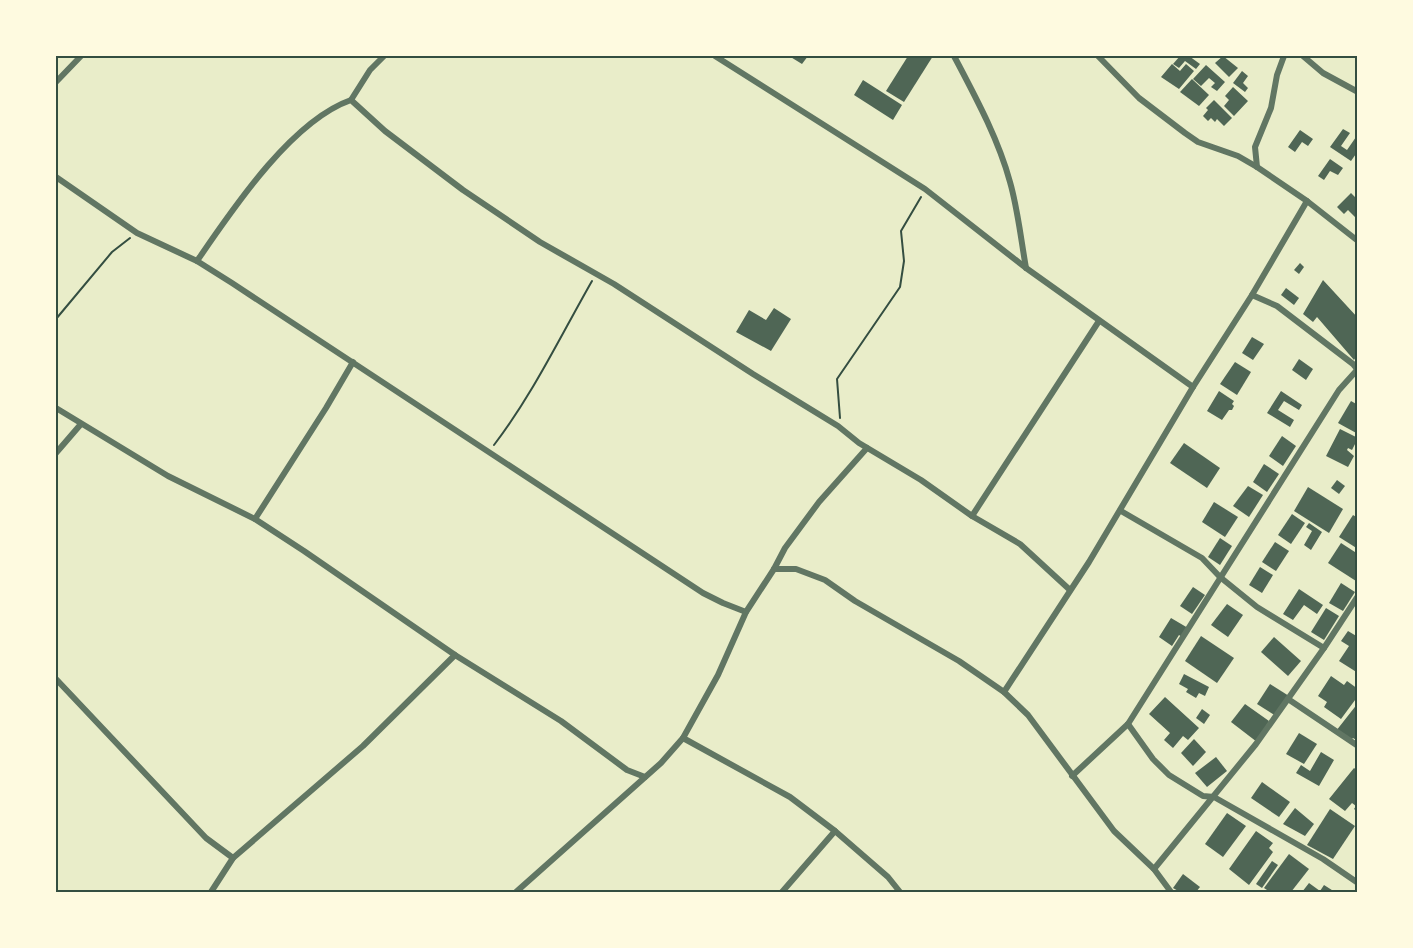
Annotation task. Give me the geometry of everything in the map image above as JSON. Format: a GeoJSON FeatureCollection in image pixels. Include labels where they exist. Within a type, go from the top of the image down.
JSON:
{"type":"FeatureCollection","features":[{"type":"Feature","properties":{"kind":"street"},"geometry":{"type":"LineString","coordinates":[[56,82],[81,56]]}},
{"type":"Feature","properties":{"kind":"street"},"geometry":{"type":"LineString","coordinates":[[196,261],[224,222],[280,153],[329,111],[351,100],[370,70],[384,56]]}},
{"type":"Feature","properties":{"kind":"street"},"geometry":{"type":"LineString","coordinates":[[715,56],[926,189],[1026,268],[1193,387]]}},
{"type":"Feature","properties":{"kind":"street"},"geometry":{"type":"LineString","coordinates":[[954,56],[1003,158],[1011,184],[1026,268]]}},
{"type":"Feature","properties":{"kind":"street"},"geometry":{"type":"LineString","coordinates":[[1098,56],[1139,98],[1185,133],[1198,142],[1238,156],[1257,167],[1307,201],[1358,241]]}},
{"type":"Feature","properties":{"kind":"street"},"geometry":{"type":"LineString","coordinates":[[1257,167],[1255,147],[1272,108],[1277,75],[1284,56]]}},
{"type":"Feature","properties":{"kind":"street"},"geometry":{"type":"LineString","coordinates":[[1302,56],[1323,73],[1358,92]]}},
{"type":"Feature","properties":{"kind":"street"},"geometry":{"type":"LineString","coordinates":[[351,100],[385,132],[463,190],[540,242],[614,284],[838,426],[972,516],[1020,544],[1070,590]]}},
{"type":"Feature","properties":{"kind":"street"},"geometry":{"type":"LineString","coordinates":[[56,177],[137,233],[196,261],[703,593],[746,612]]}},
{"type":"Feature","properties":{"kind":"street"},"geometry":{"type":"LineString","coordinates":[[1004,692],[1059,611],[1121,511],[1193,387],[1252,295],[1307,201]]}},
{"type":"Feature","properties":{"kind":"street"},"geometry":{"type":"LineString","coordinates":[[1072,776],[1128,724],[1339,390],[1357,370],[1337,351],[1277,306],[1252,295]]}},
{"type":"Feature","properties":{"kind":"street"},"geometry":{"type":"LineString","coordinates":[[972,516],[1099,321]]}},
{"type":"Feature","properties":{"kind":"street"},"geometry":{"type":"LineString","coordinates":[[255,519],[326,408],[352,362]]}},
{"type":"Feature","properties":{"kind":"street"},"geometry":{"type":"LineString","coordinates":[[56,408],[168,476],[255,519],[455,655],[561,721],[627,770],[645,777]]}},
{"type":"Feature","properties":{"kind":"street"},"geometry":{"type":"LineString","coordinates":[[56,453],[81,424]]}},
{"type":"Feature","properties":{"kind":"street"},"geometry":{"type":"LineString","coordinates":[[516,892],[645,777],[683,738],[718,675],[746,612],[785,548],[819,502],[867,447]]}},
{"type":"Feature","properties":{"kind":"street"},"geometry":{"type":"LineString","coordinates":[[1121,511],[1202,558],[1220,577],[1257,607],[1324,648]]}},
{"type":"Feature","properties":{"kind":"street"},"geometry":{"type":"LineString","coordinates":[[774,569],[796,569],[825,580],[855,602],[959,661],[1004,692],[1028,715],[1114,831],[1154,868],[1171,892]]}},
{"type":"Feature","properties":{"kind":"street"},"geometry":{"type":"LineString","coordinates":[[1154,868],[1256,744],[1355,606],[1358,596]]}},
{"type":"Feature","properties":{"kind":"street"},"geometry":{"type":"LineString","coordinates":[[211,892],[233,858],[363,746],[455,655]]}},
{"type":"Feature","properties":{"kind":"street"},"geometry":{"type":"LineString","coordinates":[[56,679],[206,838],[233,858]]}},
{"type":"Feature","properties":{"kind":"street"},"geometry":{"type":"LineString","coordinates":[[1288,699],[1358,746]]}},
{"type":"Feature","properties":{"kind":"street"},"geometry":{"type":"LineString","coordinates":[[1128,724],[1153,759],[1169,775],[1203,796],[1214,797],[1323,859],[1358,883]]}},
{"type":"Feature","properties":{"kind":"street"},"geometry":{"type":"LineString","coordinates":[[683,738],[790,796],[888,877],[900,892]]}},
{"type":"Feature","properties":{"kind":"street"},"geometry":{"type":"LineString","coordinates":[[782,892],[835,831]]}},
{"type":"Feature","properties":{"kind":"path"},"geometry":{"type":"LineString","coordinates":[[838,426],[840,415],[837,379],[900,287],[904,261],[901,231],[926,189]]}},
{"type":"Feature","properties":{"kind":"path"},"geometry":{"type":"LineString","coordinates":[[56,319],[112,252],[137,233]]}},
{"type":"Feature","properties":{"kind":"path"},"geometry":{"type":"LineString","coordinates":[[489,453],[539,379],[596,274]]}},
{"type":"Feature","properties":{"kind":"building"},"geometry":{"type":"Polygon","coordinates":[[[789,56],[808,56],[802,64],[789,56]]]}},
{"type":"Feature","properties":{"kind":"building"},"geometry":{"type":"Polygon","coordinates":[[[908,56],[933,56],[904,102],[886,91],[908,56]]]}},
{"type":"Feature","properties":{"kind":"building"},"geometry":{"type":"Polygon","coordinates":[[[1180,56],[1189,56],[1200,64],[1196,69],[1185,61],[1179,68],[1173,64],[1180,56]]]}},
{"type":"Feature","properties":{"kind":"building"},"geometry":{"type":"Polygon","coordinates":[[[1223,56],[1238,68],[1229,77],[1215,63],[1223,56]]]}},
{"type":"Feature","properties":{"kind":"building"},"geometry":{"type":"Polygon","coordinates":[[[1172,64],[1180,71],[1186,64],[1194,71],[1179,89],[1161,77],[1172,64]]]}},
{"type":"Feature","properties":{"kind":"building"},"geometry":{"type":"Polygon","coordinates":[[[1206,65],[1225,82],[1217,91],[1211,87],[1215,83],[1209,78],[1201,86],[1193,79],[1206,65]]]}},
{"type":"Feature","properties":{"kind":"building"},"geometry":{"type":"Polygon","coordinates":[[[1242,71],[1248,76],[1243,83],[1248,88],[1245,92],[1233,83],[1242,71]]]}},
{"type":"Feature","properties":{"kind":"building"},"geometry":{"type":"Polygon","coordinates":[[[1192,79],[1209,95],[1199,106],[1180,92],[1192,79]]]}},
{"type":"Feature","properties":{"kind":"building"},"geometry":{"type":"Polygon","coordinates":[[[863,80],[902,105],[893,120],[854,95],[863,80]]]}},
{"type":"Feature","properties":{"kind":"building"},"geometry":{"type":"Polygon","coordinates":[[[1233,87],[1248,101],[1234,116],[1224,106],[1229,100],[1225,96],[1233,87]]]}},
{"type":"Feature","properties":{"kind":"building"},"geometry":{"type":"Polygon","coordinates":[[[1214,100],[1232,118],[1224,126],[1217,119],[1215,122],[1211,118],[1208,121],[1203,116],[1208,110],[1206,108],[1214,100]]]}},
{"type":"Feature","properties":{"kind":"building"},"geometry":{"type":"Polygon","coordinates":[[[1343,129],[1350,133],[1341,146],[1347,150],[1358,137],[1358,151],[1351,161],[1330,147],[1343,129]]]}},
{"type":"Feature","properties":{"kind":"building"},"geometry":{"type":"Polygon","coordinates":[[[1300,130],[1313,139],[1308,146],[1302,142],[1295,152],[1288,147],[1300,130]]]}},
{"type":"Feature","properties":{"kind":"building"},"geometry":{"type":"Polygon","coordinates":[[[1330,159],[1343,168],[1338,175],[1330,171],[1324,180],[1318,176],[1330,159]]]}},
{"type":"Feature","properties":{"kind":"building"},"geometry":{"type":"Polygon","coordinates":[[[1351,193],[1358,200],[1358,214],[1355,217],[1348,210],[1344,214],[1337,207],[1351,193]]]}},
{"type":"Feature","properties":{"kind":"building"},"geometry":{"type":"Polygon","coordinates":[[[1300,263],[1304,267],[1299,274],[1294,270],[1300,263]]]}},
{"type":"Feature","properties":{"kind":"building"},"geometry":{"type":"Polygon","coordinates":[[[1323,280],[1358,318],[1358,354],[1354,360],[1317,317],[1313,322],[1303,314],[1323,280]]]}},
{"type":"Feature","properties":{"kind":"building"},"geometry":{"type":"Polygon","coordinates":[[[1286,288],[1299,298],[1294,305],[1281,295],[1286,288]]]}},
{"type":"Feature","properties":{"kind":"building"},"geometry":{"type":"Polygon","coordinates":[[[774,308],[791,319],[771,351],[736,332],[749,310],[766,320],[774,308]]]}},
{"type":"Feature","properties":{"kind":"building"},"geometry":{"type":"Polygon","coordinates":[[[1252,337],[1264,344],[1253,360],[1242,353],[1252,337]]]}},
{"type":"Feature","properties":{"kind":"building"},"geometry":{"type":"Polygon","coordinates":[[[1299,359],[1313,369],[1306,380],[1292,370],[1299,359]]]}},
{"type":"Feature","properties":{"kind":"building"},"geometry":{"type":"Polygon","coordinates":[[[1235,362],[1251,372],[1237,395],[1220,384],[1235,362]]]}},
{"type":"Feature","properties":{"kind":"building"},"geometry":{"type":"Polygon","coordinates":[[[1219,391],[1234,401],[1232,410],[1229,410],[1222,420],[1207,411],[1219,391]]]}},
{"type":"Feature","properties":{"kind":"building"},"geometry":{"type":"Polygon","coordinates":[[[1281,391],[1302,405],[1299,410],[1284,401],[1278,410],[1294,420],[1290,427],[1267,413],[1281,391]]]}},
{"type":"Feature","properties":{"kind":"building"},"geometry":{"type":"Polygon","coordinates":[[[1351,401],[1358,405],[1358,434],[1338,423],[1351,401]]]}},
{"type":"Feature","properties":{"kind":"building"},"geometry":{"type":"Polygon","coordinates":[[[1340,429],[1358,438],[1352,450],[1348,448],[1347,450],[1354,456],[1348,467],[1326,456],[1340,429]]]}},
{"type":"Feature","properties":{"kind":"building"},"geometry":{"type":"Polygon","coordinates":[[[1282,436],[1296,446],[1283,466],[1269,456],[1282,436]]]}},
{"type":"Feature","properties":{"kind":"building"},"geometry":{"type":"Polygon","coordinates":[[[1184,443],[1220,468],[1207,488],[1170,463],[1184,443]]]}},
{"type":"Feature","properties":{"kind":"building"},"geometry":{"type":"Polygon","coordinates":[[[1264,464],[1279,474],[1267,492],[1253,482],[1264,464]]]}},
{"type":"Feature","properties":{"kind":"building"},"geometry":{"type":"Polygon","coordinates":[[[1337,480],[1345,486],[1339,494],[1331,488],[1337,480]]]}},
{"type":"Feature","properties":{"kind":"building"},"geometry":{"type":"Polygon","coordinates":[[[1248,486],[1263,495],[1249,517],[1233,506],[1248,486]]]}},
{"type":"Feature","properties":{"kind":"building"},"geometry":{"type":"Polygon","coordinates":[[[1308,487],[1343,509],[1329,533],[1294,511],[1308,487]]]}},
{"type":"Feature","properties":{"kind":"building"},"geometry":{"type":"Polygon","coordinates":[[[1214,502],[1238,517],[1225,537],[1202,522],[1214,502]]]}},
{"type":"Feature","properties":{"kind":"building"},"geometry":{"type":"Polygon","coordinates":[[[1292,514],[1305,523],[1291,544],[1278,535],[1292,514]]]}},
{"type":"Feature","properties":{"kind":"building"},"geometry":{"type":"Polygon","coordinates":[[[1353,515],[1358,518],[1358,549],[1339,537],[1353,515]]]}},
{"type":"Feature","properties":{"kind":"building"},"geometry":{"type":"Polygon","coordinates":[[[1309,523],[1322,532],[1311,550],[1304,545],[1312,531],[1306,527],[1309,523]]]}},
{"type":"Feature","properties":{"kind":"building"},"geometry":{"type":"Polygon","coordinates":[[[1220,538],[1232,546],[1220,565],[1208,557],[1220,538]]]}},
{"type":"Feature","properties":{"kind":"building"},"geometry":{"type":"Polygon","coordinates":[[[1275,542],[1289,551],[1276,571],[1262,562],[1275,542]]]}},
{"type":"Feature","properties":{"kind":"building"},"geometry":{"type":"Polygon","coordinates":[[[1341,543],[1358,554],[1356,581],[1328,563],[1341,543]]]}},
{"type":"Feature","properties":{"kind":"building"},"geometry":{"type":"Polygon","coordinates":[[[1260,567],[1273,575],[1262,593],[1249,585],[1260,567]]]}},
{"type":"Feature","properties":{"kind":"building"},"geometry":{"type":"Polygon","coordinates":[[[1341,583],[1355,592],[1343,611],[1329,603],[1341,583]]]}},
{"type":"Feature","properties":{"kind":"building"},"geometry":{"type":"Polygon","coordinates":[[[1193,587],[1205,595],[1192,614],[1180,606],[1193,587]]]}},
{"type":"Feature","properties":{"kind":"building"},"geometry":{"type":"Polygon","coordinates":[[[1299,589],[1323,605],[1317,614],[1304,605],[1293,620],[1283,614],[1299,589]]]}},
{"type":"Feature","properties":{"kind":"building"},"geometry":{"type":"Polygon","coordinates":[[[1227,604],[1243,615],[1228,637],[1211,625],[1227,604]]]}},
{"type":"Feature","properties":{"kind":"building"},"geometry":{"type":"Polygon","coordinates":[[[1326,608],[1339,616],[1324,640],[1311,632],[1326,608]]]}},
{"type":"Feature","properties":{"kind":"building"},"geometry":{"type":"Polygon","coordinates":[[[1171,618],[1188,628],[1182,637],[1179,635],[1172,646],[1159,637],[1171,618]]]}},
{"type":"Feature","properties":{"kind":"building"},"geometry":{"type":"Polygon","coordinates":[[[1348,631],[1358,637],[1358,673],[1339,661],[1349,646],[1341,641],[1348,631]]]}},
{"type":"Feature","properties":{"kind":"building"},"geometry":{"type":"Polygon","coordinates":[[[1201,636],[1234,658],[1217,683],[1185,661],[1201,636]]]}},
{"type":"Feature","properties":{"kind":"building"},"geometry":{"type":"Polygon","coordinates":[[[1274,637],[1301,661],[1288,676],[1261,652],[1274,637]]]}},
{"type":"Feature","properties":{"kind":"building"},"geometry":{"type":"Polygon","coordinates":[[[1184,674],[1209,687],[1205,696],[1199,693],[1196,698],[1186,692],[1188,689],[1179,684],[1184,674]]]}},
{"type":"Feature","properties":{"kind":"building"},"geometry":{"type":"Polygon","coordinates":[[[1331,676],[1344,685],[1347,681],[1358,689],[1358,696],[1341,719],[1324,707],[1327,702],[1318,696],[1331,676]]]}},
{"type":"Feature","properties":{"kind":"building"},"geometry":{"type":"Polygon","coordinates":[[[1270,684],[1289,696],[1276,716],[1257,704],[1270,684]]]}},
{"type":"Feature","properties":{"kind":"building"},"geometry":{"type":"Polygon","coordinates":[[[1165,697],[1199,728],[1188,740],[1183,736],[1173,748],[1164,740],[1170,733],[1149,714],[1165,697]]]}},
{"type":"Feature","properties":{"kind":"building"},"geometry":{"type":"Polygon","coordinates":[[[1358,703],[1358,741],[1353,738],[1350,741],[1336,731],[1358,703]]]}},
{"type":"Feature","properties":{"kind":"building"},"geometry":{"type":"Polygon","coordinates":[[[1245,704],[1269,721],[1257,742],[1231,722],[1245,704]]]}},
{"type":"Feature","properties":{"kind":"building"},"geometry":{"type":"Polygon","coordinates":[[[1202,709],[1210,715],[1204,724],[1196,718],[1202,709]]]}},
{"type":"Feature","properties":{"kind":"building"},"geometry":{"type":"Polygon","coordinates":[[[1299,733],[1317,744],[1304,764],[1286,754],[1299,733]]]}},
{"type":"Feature","properties":{"kind":"building"},"geometry":{"type":"Polygon","coordinates":[[[1194,739],[1206,752],[1193,766],[1181,753],[1194,739]]]}},
{"type":"Feature","properties":{"kind":"building"},"geometry":{"type":"Polygon","coordinates":[[[1321,752],[1334,760],[1319,786],[1296,773],[1301,765],[1310,771],[1321,752]]]}},
{"type":"Feature","properties":{"kind":"building"},"geometry":{"type":"Polygon","coordinates":[[[1216,757],[1227,771],[1207,787],[1195,773],[1216,757]]]}},
{"type":"Feature","properties":{"kind":"building"},"geometry":{"type":"Polygon","coordinates":[[[1354,768],[1358,771],[1358,812],[1352,803],[1345,811],[1329,799],[1354,768]]]}},
{"type":"Feature","properties":{"kind":"building"},"geometry":{"type":"Polygon","coordinates":[[[1262,782],[1290,802],[1279,817],[1251,798],[1262,782]]]}},
{"type":"Feature","properties":{"kind":"building"},"geometry":{"type":"Polygon","coordinates":[[[1295,808],[1314,824],[1305,836],[1283,824],[1295,808]]]}},
{"type":"Feature","properties":{"kind":"building"},"geometry":{"type":"Polygon","coordinates":[[[1330,809],[1355,826],[1333,859],[1307,845],[1330,809]]]}},
{"type":"Feature","properties":{"kind":"building"},"geometry":{"type":"Polygon","coordinates":[[[1227,813],[1246,826],[1223,857],[1205,844],[1227,813]]]}},
{"type":"Feature","properties":{"kind":"building"},"geometry":{"type":"Polygon","coordinates":[[[1256,831],[1273,843],[1269,848],[1273,852],[1249,885],[1229,869],[1256,831]]]}},
{"type":"Feature","properties":{"kind":"building"},"geometry":{"type":"Polygon","coordinates":[[[1289,854],[1309,869],[1291,892],[1270,892],[1264,888],[1289,854]]]}},
{"type":"Feature","properties":{"kind":"building"},"geometry":{"type":"Polygon","coordinates":[[[1272,861],[1278,865],[1262,888],[1256,884],[1272,861]]]}},
{"type":"Feature","properties":{"kind":"building"},"geometry":{"type":"Polygon","coordinates":[[[1183,874],[1200,887],[1196,892],[1180,892],[1173,888],[1183,874]]]}},
{"type":"Feature","properties":{"kind":"building"},"geometry":{"type":"Polygon","coordinates":[[[1309,883],[1320,891],[1324,885],[1335,892],[1302,892],[1309,883]]]}}]}
